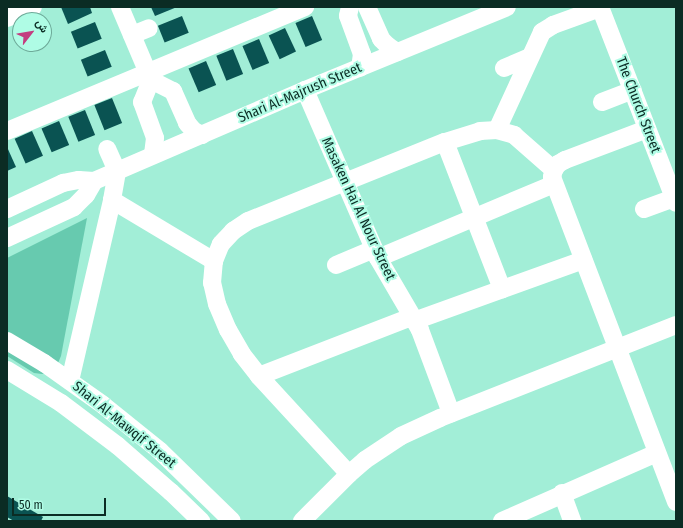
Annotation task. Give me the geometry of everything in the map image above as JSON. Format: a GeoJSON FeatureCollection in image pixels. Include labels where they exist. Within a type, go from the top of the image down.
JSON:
{"type":"FeatureCollection","features":[{"type":"Feature","properties":{"kind":"street"},"geometry":{"type":"LineString","coordinates":[[7,18],[33,7]]}},
{"type":"Feature","properties":{"kind":"street"},"geometry":{"type":"LineString","coordinates":[[120,7],[150,76],[173,91],[187,123],[194,131],[202,135]]}},
{"type":"Feature","properties":{"kind":"street"},"geometry":{"type":"LineString","coordinates":[[7,131],[150,76],[305,7]]}},
{"type":"Feature","properties":{"kind":"street"},"geometry":{"type":"LineString","coordinates":[[350,7],[348,16],[362,54],[360,68]]}},
{"type":"Feature","properties":{"kind":"street"},"geometry":{"type":"LineString","coordinates":[[367,7],[381,39],[388,46],[398,52]]}},
{"type":"Feature","properties":{"kind":"street","name":"Shari Al-Majrush Street"},"geometry":{"type":"LineString","coordinates":[[7,209],[63,182],[79,180],[94,181],[305,90],[398,52],[477,13],[507,7]]}},
{"type":"Feature","properties":{"kind":"street"},"geometry":{"type":"LineString","coordinates":[[497,130],[538,38],[547,28],[600,7]]}},
{"type":"Feature","properties":{"kind":"street","name":"The Church Street"},"geometry":{"type":"LineString","coordinates":[[600,7],[675,200]]}},
{"type":"Feature","properties":{"kind":"street"},"geometry":{"type":"LineString","coordinates":[[132,35],[149,28]]}},
{"type":"Feature","properties":{"kind":"street"},"geometry":{"type":"LineString","coordinates":[[504,68],[530,57]]}},
{"type":"Feature","properties":{"kind":"street"},"geometry":{"type":"LineString","coordinates":[[150,76],[142,102],[155,138],[153,156]]}},
{"type":"Feature","properties":{"kind":"street","name":"Masaken Hai Al Nour Street"},"geometry":{"type":"LineString","coordinates":[[305,90],[376,253],[412,319],[420,330],[451,413]]}},
{"type":"Feature","properties":{"kind":"street"},"geometry":{"type":"LineString","coordinates":[[602,102],[632,90]]}},
{"type":"Feature","properties":{"kind":"street"},"geometry":{"type":"LineString","coordinates":[[336,265],[376,253],[474,218],[554,177],[558,164],[565,160],[647,129]]}},
{"type":"Feature","properties":{"kind":"street"},"geometry":{"type":"LineString","coordinates":[[349,474],[259,376],[232,336],[217,304],[212,283],[214,261],[221,244],[233,231],[248,221],[445,142],[480,131],[497,130],[514,135],[554,177],[583,260],[676,502]]}},
{"type":"Feature","properties":{"kind":"street"},"geometry":{"type":"LineString","coordinates":[[445,142],[502,289]]}},
{"type":"Feature","properties":{"kind":"street"},"geometry":{"type":"LineString","coordinates":[[70,381],[112,200],[117,171],[107,149]]}},
{"type":"Feature","properties":{"kind":"street"},"geometry":{"type":"LineString","coordinates":[[7,238],[74,207],[86,195],[94,181]]}},
{"type":"Feature","properties":{"kind":"street"},"geometry":{"type":"LineString","coordinates":[[112,200],[214,261]]}},
{"type":"Feature","properties":{"kind":"street"},"geometry":{"type":"LineString","coordinates":[[644,209],[675,200]]}},
{"type":"Feature","properties":{"kind":"street"},"geometry":{"type":"LineString","coordinates":[[259,376],[412,319],[583,260]]}},
{"type":"Feature","properties":{"kind":"street"},"geometry":{"type":"LineString","coordinates":[[302,521],[349,474],[377,451],[401,436],[451,413],[676,325]]}},
{"type":"Feature","properties":{"kind":"street","name":"Shari Al-Mawqif Street"},"geometry":{"type":"LineString","coordinates":[[7,341],[70,381],[103,405],[160,451],[232,521]]}},
{"type":"Feature","properties":{"kind":"street","name":"Shari Al-Mawqif Street"},"geometry":{"type":"LineString","coordinates":[[7,370],[61,404],[118,446],[171,492],[201,521]]}},
{"type":"Feature","properties":{"kind":"street"},"geometry":{"type":"LineString","coordinates":[[502,521],[657,453]]}},
{"type":"Feature","properties":{"kind":"street"},"geometry":{"type":"LineString","coordinates":[[562,494],[572,521]]}},
{"type":"Feature","properties":{"kind":"green space"},"geometry":{"type":"Polygon","coordinates":[[[87,218],[61,356],[58,363],[47,373],[34,373],[7,356],[7,258],[87,218]]]}},
{"type":"Feature","properties":{"kind":"building"},"geometry":{"type":"Polygon","coordinates":[[[61,7],[90,7],[92,13],[68,24],[61,7]]]}},
{"type":"Feature","properties":{"kind":"building"},"geometry":{"type":"Polygon","coordinates":[[[151,7],[177,7],[155,16],[151,7]]]}},
{"type":"Feature","properties":{"kind":"building"},"geometry":{"type":"Polygon","coordinates":[[[182,16],[189,33],[165,42],[158,26],[182,16]]]}},
{"type":"Feature","properties":{"kind":"building"},"geometry":{"type":"Polygon","coordinates":[[[312,16],[322,40],[306,47],[295,23],[312,16]]]}},
{"type":"Feature","properties":{"kind":"building"},"geometry":{"type":"Polygon","coordinates":[[[95,22],[102,39],[78,48],[71,32],[95,22]]]}},
{"type":"Feature","properties":{"kind":"building"},"geometry":{"type":"Polygon","coordinates":[[[285,28],[296,52],[280,59],[269,36],[285,28]]]}},
{"type":"Feature","properties":{"kind":"building"},"geometry":{"type":"Polygon","coordinates":[[[259,39],[269,63],[253,70],[242,46],[259,39]]]}},
{"type":"Feature","properties":{"kind":"building"},"geometry":{"type":"Polygon","coordinates":[[[233,49],[243,74],[226,81],[216,56],[233,49]]]}},
{"type":"Feature","properties":{"kind":"building"},"geometry":{"type":"Polygon","coordinates":[[[105,50],[112,67],[88,76],[81,60],[105,50]]]}},
{"type":"Feature","properties":{"kind":"building"},"geometry":{"type":"Polygon","coordinates":[[[206,61],[216,85],[199,92],[189,68],[206,61]]]}},
{"type":"Feature","properties":{"kind":"building"},"geometry":{"type":"Polygon","coordinates":[[[112,98],[122,123],[104,130],[94,105],[112,98]]]}},
{"type":"Feature","properties":{"kind":"building"},"geometry":{"type":"Polygon","coordinates":[[[85,110],[95,135],[78,142],[68,117],[85,110]]]}},
{"type":"Feature","properties":{"kind":"building"},"geometry":{"type":"Polygon","coordinates":[[[59,121],[69,145],[52,152],[42,128],[59,121]]]}},
{"type":"Feature","properties":{"kind":"building"},"geometry":{"type":"Polygon","coordinates":[[[32,131],[43,156],[26,163],[15,139],[32,131]]]}},
{"type":"Feature","properties":{"kind":"building"},"geometry":{"type":"Polygon","coordinates":[[[7,147],[16,167],[7,171],[7,147]]]}},
{"type":"Feature","properties":{"kind":"building"},"geometry":{"type":"Polygon","coordinates":[[[7,496],[43,517],[41,521],[14,521],[7,517],[7,496]]]}}]}
